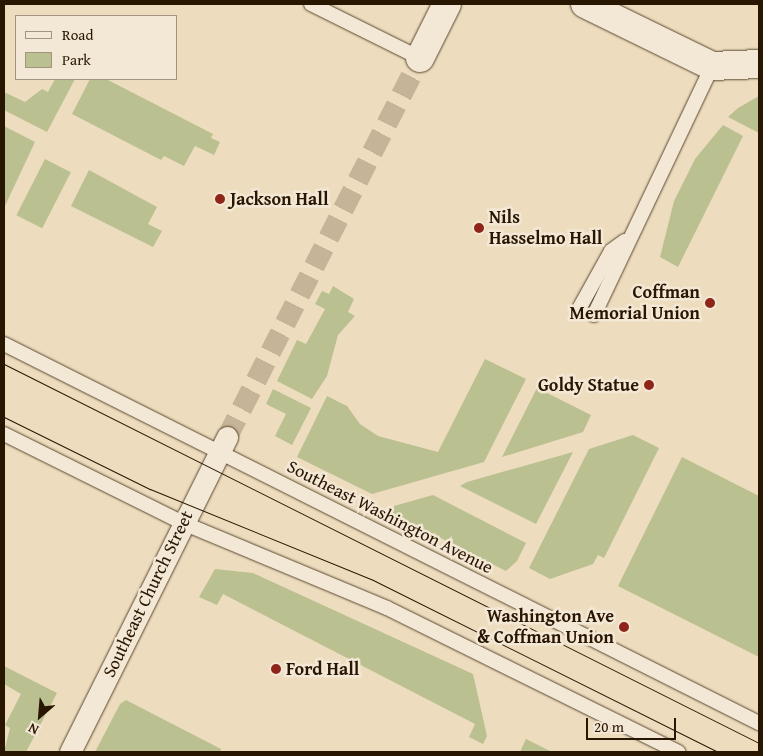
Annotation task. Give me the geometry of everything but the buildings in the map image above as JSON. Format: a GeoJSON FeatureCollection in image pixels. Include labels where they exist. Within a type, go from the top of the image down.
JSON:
{"type":"FeatureCollection","features":[{"type":"Feature","properties":{"kind":"street"},"geometry":{"type":"LineString","coordinates":[[420,58],[447,4]]}},
{"type":"Feature","properties":{"kind":"street"},"geometry":{"type":"LineString","coordinates":[[585,4],[712,66],[759,64]]}},
{"type":"Feature","properties":{"kind":"street","name":"Southeast Church Street"},"geometry":{"type":"LineString","coordinates":[[70,752],[223,445]]}},
{"type":"Feature","properties":{"kind":"lane"},"geometry":{"type":"LineString","coordinates":[[312,4],[420,58]]}},
{"type":"Feature","properties":{"kind":"lane"},"geometry":{"type":"LineString","coordinates":[[594,315],[623,255],[625,241],[712,66]]}},
{"type":"Feature","properties":{"kind":"lane"},"geometry":{"type":"LineString","coordinates":[[580,307],[611,251],[625,241]]}},
{"type":"Feature","properties":{"kind":"lane","name":"Southeast Washington Avenue"},"geometry":{"type":"LineString","coordinates":[[4,344],[223,445],[759,723]]}},
{"type":"Feature","properties":{"kind":"lane"},"geometry":{"type":"LineString","coordinates":[[4,434],[183,523],[387,608],[678,752]]}},
{"type":"Feature","properties":{"kind":"green space"},"geometry":{"type":"Polygon","coordinates":[[[54,80],[74,80],[47,132],[4,110],[4,92],[25,102],[42,89],[48,92],[54,80]]]}},
{"type":"Feature","properties":{"kind":"green space"},"geometry":{"type":"Polygon","coordinates":[[[89,80],[108,80],[213,134],[211,138],[220,142],[214,155],[195,146],[184,166],[164,156],[161,160],[72,114],[89,80]]]}},
{"type":"Feature","properties":{"kind":"green space"},"geometry":{"type":"Polygon","coordinates":[[[759,96],[759,133],[728,117],[738,108],[759,96]]]}},
{"type":"Feature","properties":{"kind":"green space"},"geometry":{"type":"Polygon","coordinates":[[[723,125],[743,136],[678,267],[660,257],[674,201],[695,159],[723,125]]]}},
{"type":"Feature","properties":{"kind":"green space"},"geometry":{"type":"Polygon","coordinates":[[[4,126],[35,142],[4,208],[4,126]]]}},
{"type":"Feature","properties":{"kind":"green space"},"geometry":{"type":"Polygon","coordinates":[[[45,159],[71,172],[42,228],[16,215],[45,159]]]}},
{"type":"Feature","properties":{"kind":"green space"},"geometry":{"type":"Polygon","coordinates":[[[89,170],[157,207],[148,224],[162,231],[153,247],[71,206],[89,170]]]}},
{"type":"Feature","properties":{"kind":"green space"},"geometry":{"type":"Polygon","coordinates":[[[333,286],[354,299],[348,312],[355,316],[338,335],[327,376],[312,399],[277,381],[297,340],[306,344],[325,309],[315,304],[322,291],[329,294],[333,286]]]}},
{"type":"Feature","properties":{"kind":"green space"},"geometry":{"type":"Polygon","coordinates":[[[485,359],[526,379],[484,462],[372,494],[297,457],[327,396],[347,406],[360,424],[378,436],[438,452],[485,359]]]}},
{"type":"Feature","properties":{"kind":"green space"},"geometry":{"type":"Polygon","coordinates":[[[537,388],[591,415],[583,432],[502,457],[537,388]]]}},
{"type":"Feature","properties":{"kind":"green space"},"geometry":{"type":"Polygon","coordinates":[[[273,389],[311,408],[292,445],[275,436],[286,414],[266,404],[273,389]]]}},
{"type":"Feature","properties":{"kind":"green space"},"geometry":{"type":"Polygon","coordinates":[[[633,435],[659,448],[604,558],[598,555],[593,564],[550,579],[529,568],[589,449],[633,435]]]}},
{"type":"Feature","properties":{"kind":"green space"},"geometry":{"type":"Polygon","coordinates":[[[573,452],[536,524],[460,486],[467,482],[573,452]]]}},
{"type":"Feature","properties":{"kind":"green space"},"geometry":{"type":"Polygon","coordinates":[[[682,457],[759,496],[759,657],[618,586],[682,457]]]}},
{"type":"Feature","properties":{"kind":"green space"},"geometry":{"type":"Polygon","coordinates":[[[433,495],[526,543],[517,561],[506,571],[391,513],[394,506],[433,495]]]}},
{"type":"Feature","properties":{"kind":"green space"},"geometry":{"type":"Polygon","coordinates":[[[215,569],[253,573],[473,674],[487,736],[483,744],[469,737],[475,724],[223,594],[217,605],[199,597],[215,569]]]}},
{"type":"Feature","properties":{"kind":"green space"},"geometry":{"type":"Polygon","coordinates":[[[4,666],[57,693],[26,752],[4,752],[10,728],[5,725],[21,694],[4,684],[4,666]]]}},
{"type":"Feature","properties":{"kind":"green space"},"geometry":{"type":"Polygon","coordinates":[[[126,700],[221,749],[220,752],[95,752],[120,704],[126,700]]]}},
{"type":"Feature","properties":{"kind":"green space"},"geometry":{"type":"Polygon","coordinates":[[[526,739],[552,752],[520,752],[526,739]]]}},
{"type":"Feature","properties":{"kind":"tunnel"},"geometry":{"type":"LineString","coordinates":[[227,437],[420,58]]}},
{"type":"Feature","properties":{"kind":"tram line"},"geometry":{"type":"LineString","coordinates":[[4,364],[759,743]]}},
{"type":"Feature","properties":{"kind":"tram line"},"geometry":{"type":"LineString","coordinates":[[4,417],[150,489],[373,580],[718,752]]}},
{"type":"Feature","properties":{"kind":"place","name":"Jackson Hall"},"geometry":{"type":"Point","coordinates":[220,199]}},
{"type":"Feature","properties":{"kind":"place","name":"Nils Hasselmo Hall"},"geometry":{"type":"Point","coordinates":[479,228]}},
{"type":"Feature","properties":{"kind":"place","name":"Coffman Memorial Union"},"geometry":{"type":"Point","coordinates":[710,303]}},
{"type":"Feature","properties":{"kind":"place","name":"Goldy Statue"},"geometry":{"type":"Point","coordinates":[649,385]}},
{"type":"Feature","properties":{"kind":"place","name":"Washington Ave & Coffman Union"},"geometry":{"type":"Point","coordinates":[624,627]}},
{"type":"Feature","properties":{"kind":"place","name":"Ford Hall"},"geometry":{"type":"Point","coordinates":[276,669]}}]}
